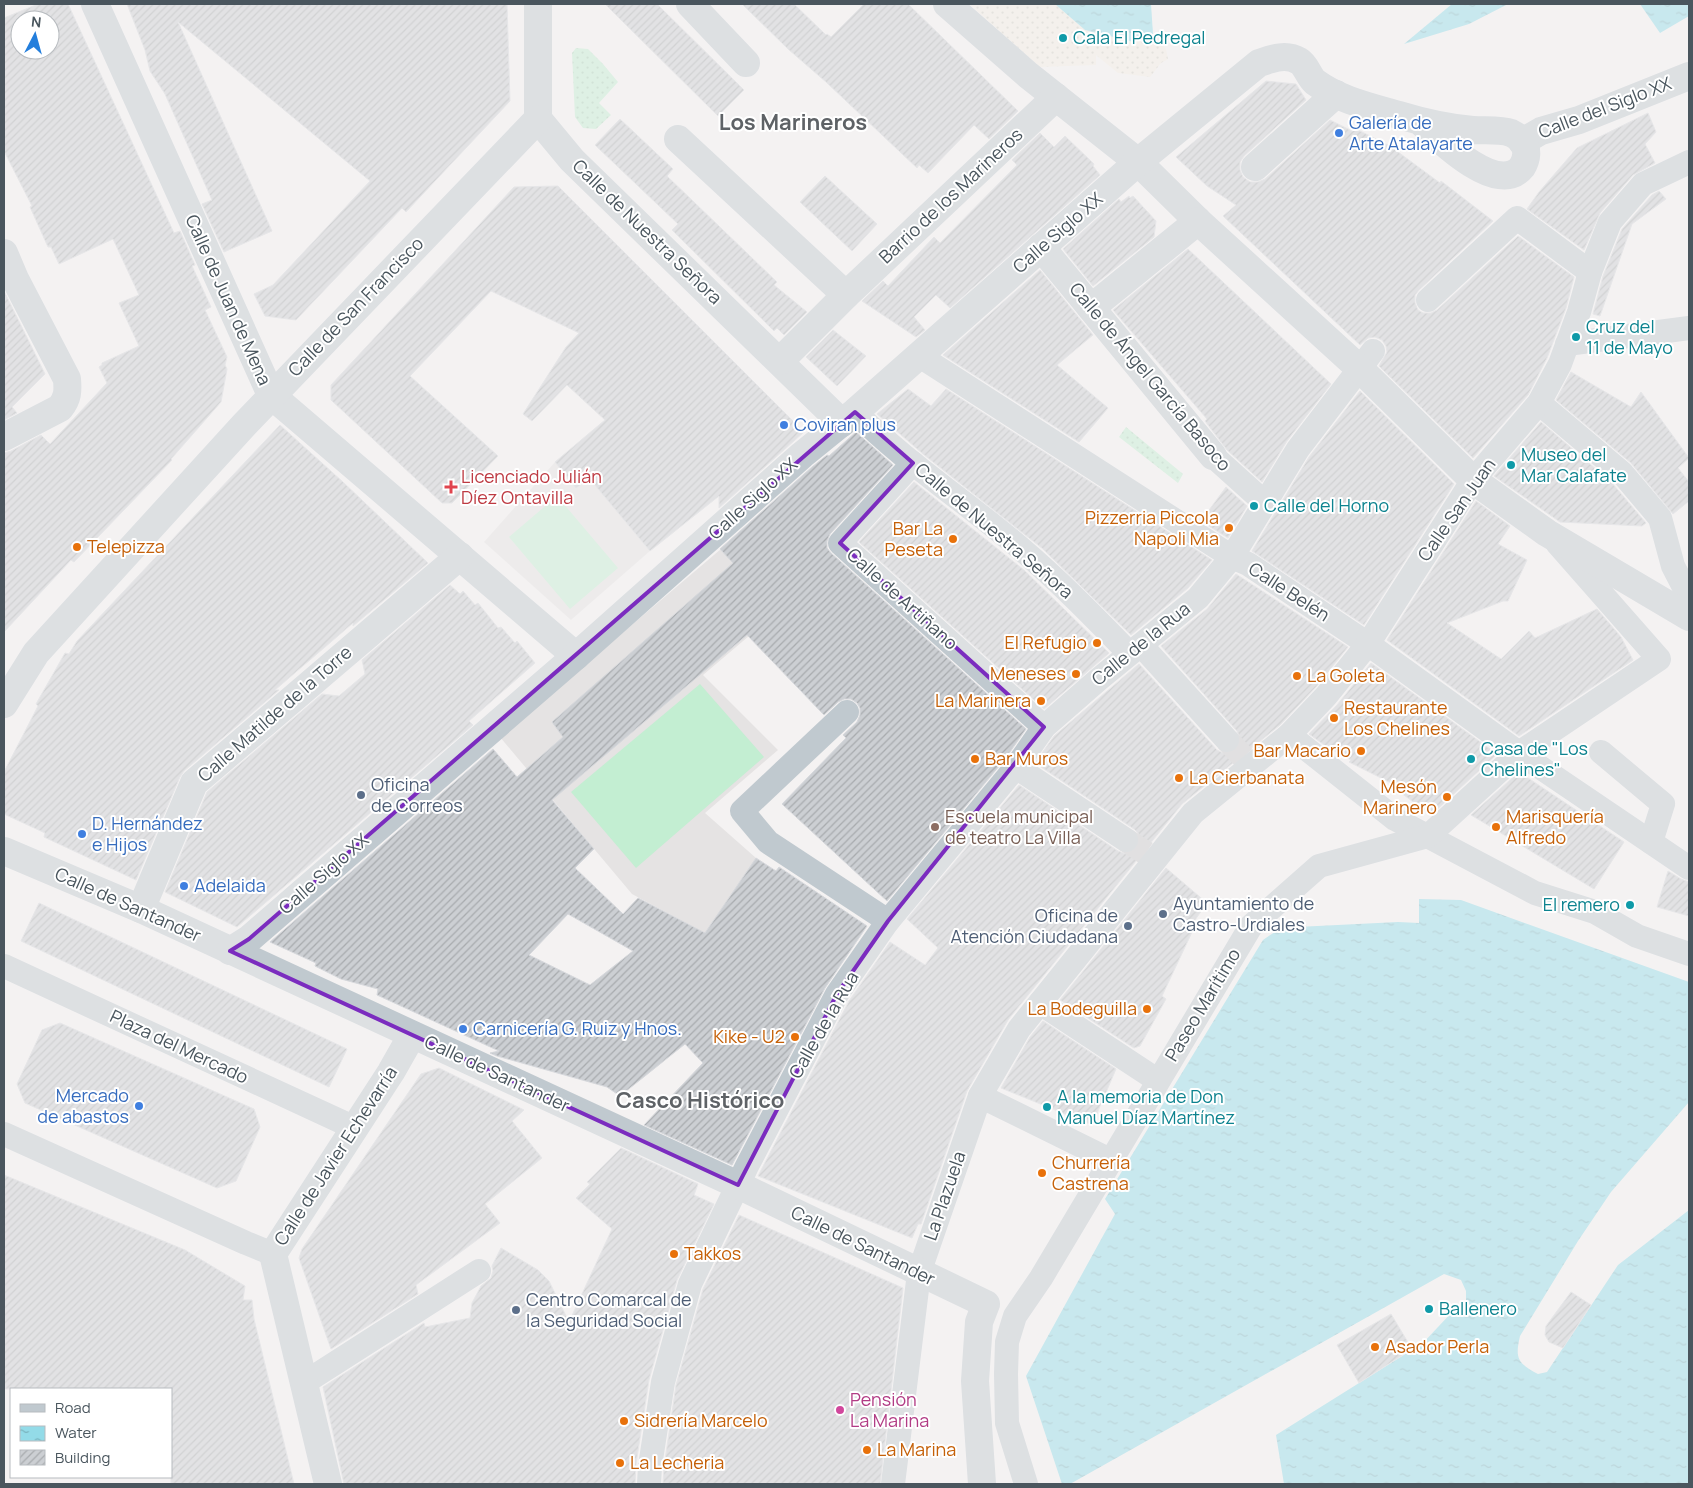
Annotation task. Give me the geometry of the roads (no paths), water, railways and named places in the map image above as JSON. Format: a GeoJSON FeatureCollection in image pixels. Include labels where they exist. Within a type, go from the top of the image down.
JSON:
{"type":"FeatureCollection","features":[{"type":"Feature","properties":{"kind":"street","name":"Calle de Juan de Mena"},"geometry":{"type":"LineString","coordinates":[[95,4],[271,395],[576,656]]}},
{"type":"Feature","properties":{"kind":"street"},"geometry":{"type":"LineString","coordinates":[[538,4],[538,119]]}},
{"type":"Feature","properties":{"kind":"street"},"geometry":{"type":"LineString","coordinates":[[690,4],[746,63]]}},
{"type":"Feature","properties":{"kind":"street"},"geometry":{"type":"LineString","coordinates":[[947,4],[1028,75],[1138,162],[1198,221],[1367,360],[1474,480],[1547,533],[1689,617]]}},
{"type":"Feature","properties":{"kind":"street","name":"Calle del Siglo XX"},"geometry":{"type":"LineString","coordinates":[[1281,56],[1299,61],[1314,81],[1336,94],[1366,105],[1421,122],[1467,130],[1509,132],[1517,136],[1522,142],[1526,149],[1526,158],[1521,167],[1513,174],[1500,175],[1488,172],[1442,142],[1421,122]]}},
{"type":"Feature","properties":{"kind":"street","name":"Calle Siglo XX"},"geometry":{"type":"LineString","coordinates":[[230,951],[256,932],[576,656],[802,455],[848,417],[1138,162],[1259,63],[1281,56]]}},
{"type":"Feature","properties":{"kind":"street","name":"Calle del Siglo XX"},"geometry":{"type":"LineString","coordinates":[[1522,142],[1541,131],[1579,120],[1689,76]]}},
{"type":"Feature","properties":{"kind":"street"},"geometry":{"type":"LineString","coordinates":[[1255,167],[1336,94]]}},
{"type":"Feature","properties":{"kind":"street","name":"Barrio de los Marineros"},"geometry":{"type":"LineString","coordinates":[[780,361],[846,295],[1056,97]]}},
{"type":"Feature","properties":{"kind":"street","name":"Calle de San Francisco"},"geometry":{"type":"LineString","coordinates":[[4,704],[36,653],[271,395],[538,119]]}},
{"type":"Feature","properties":{"kind":"street","name":"Calle de Nuestra Señora"},"geometry":{"type":"LineString","coordinates":[[538,119],[572,160],[780,361],[848,417],[914,463],[1019,547],[1079,603],[1135,649],[1226,740]]}},
{"type":"Feature","properties":{"kind":"street"},"geometry":{"type":"LineString","coordinates":[[678,139],[846,295]]}},
{"type":"Feature","properties":{"kind":"street","name":"Calle San Juan"},"geometry":{"type":"LineString","coordinates":[[1152,857],[1193,813],[1250,763],[1289,735],[1326,696],[1368,644],[1474,480],[1539,403],[1560,364],[1590,272],[1610,222],[1643,184],[1689,162]]}},
{"type":"Feature","properties":{"kind":"street"},"geometry":{"type":"LineString","coordinates":[[1428,300],[1517,218],[1590,272]]}},
{"type":"Feature","properties":{"kind":"street"},"geometry":{"type":"LineString","coordinates":[[1091,308],[1198,221]]}},
{"type":"Feature","properties":{"kind":"street","name":"Calle de Ángel García Basoco"},"geometry":{"type":"LineString","coordinates":[[1041,247],[1213,456],[1264,502]]}},
{"type":"Feature","properties":{"kind":"street"},"geometry":{"type":"LineString","coordinates":[[4,253],[15,279],[67,378],[68,390],[66,401],[60,408],[4,437]]}},
{"type":"Feature","properties":{"kind":"street"},"geometry":{"type":"LineString","coordinates":[[1567,344],[1689,328]]}},
{"type":"Feature","properties":{"kind":"street","name":"Calle Belén"},"geometry":{"type":"LineString","coordinates":[[918,355],[1232,557],[1248,564],[1368,644],[1519,753],[1689,868]]}},
{"type":"Feature","properties":{"kind":"street","name":"Calle de la Rua"},"geometry":{"type":"LineString","coordinates":[[649,1484],[650,1466],[664,1382],[690,1284],[738,1185],[837,994],[888,921],[1016,767],[1044,727],[1198,598],[1232,557],[1298,449],[1367,360]]}},
{"type":"Feature","properties":{"kind":"street"},"geometry":{"type":"LineString","coordinates":[[1539,403],[1622,473],[1660,518],[1673,566],[1689,597]]}},
{"type":"Feature","properties":{"kind":"street","name":"Calle de Artiñano"},"geometry":{"type":"LineString","coordinates":[[914,463],[840,543],[1044,727]]}},
{"type":"Feature","properties":{"kind":"street"},"geometry":{"type":"LineString","coordinates":[[1428,836],[1519,753],[1659,659],[1547,533]]}},
{"type":"Feature","properties":{"kind":"street","name":"Calle Matilde de la Torre"},"geometry":{"type":"LineString","coordinates":[[141,909],[194,783],[460,556]]}},
{"type":"Feature","properties":{"kind":"street"},"geometry":{"type":"LineString","coordinates":[[848,712],[742,811],[768,842],[888,921]]}},
{"type":"Feature","properties":{"kind":"street"},"geometry":{"type":"LineString","coordinates":[[1289,735],[1395,819],[1535,893],[1595,912],[1637,936],[1689,954]]}},
{"type":"Feature","properties":{"kind":"street"},"geometry":{"type":"LineString","coordinates":[[1601,752],[1663,804],[1651,842]]}},
{"type":"Feature","properties":{"kind":"street"},"geometry":{"type":"LineString","coordinates":[[1016,767],[1126,840]]}},
{"type":"Feature","properties":{"kind":"street","name":"Paseo Marítimo"},"geometry":{"type":"LineString","coordinates":[[1026,1484],[1007,1423],[1007,1342],[1015,1316],[1040,1278],[1250,926],[1319,866],[1428,836]]}},
{"type":"Feature","properties":{"kind":"street","name":"Calle de Santander"},"geometry":{"type":"LineString","coordinates":[[4,851],[141,909],[738,1185],[986,1304],[979,1322],[975,1381],[982,1484]]}},
{"type":"Feature","properties":{"kind":"street","name":"La Plazuela"},"geometry":{"type":"LineString","coordinates":[[893,1484],[920,1272],[980,1096],[1013,1037],[1152,857]]}},
{"type":"Feature","properties":{"kind":"street","name":"Plaza del Mercado"},"geometry":{"type":"LineString","coordinates":[[4,966],[355,1128]]}},
{"type":"Feature","properties":{"kind":"street"},"geometry":{"type":"LineString","coordinates":[[1040,1003],[1157,1080]]}},
{"type":"Feature","properties":{"kind":"street","name":"Calle de Javier Echevarría"},"geometry":{"type":"LineString","coordinates":[[328,1484],[273,1254],[391,1072],[412,1035]]}},
{"type":"Feature","properties":{"kind":"street"},"geometry":{"type":"LineString","coordinates":[[980,1096],[1110,1160]]}},
{"type":"Feature","properties":{"kind":"street"},"geometry":{"type":"LineString","coordinates":[[4,1134],[273,1254]]}},
{"type":"Feature","properties":{"kind":"street"},"geometry":{"type":"LineString","coordinates":[[304,1383],[479,1271]]}},
{"type":"Feature","properties":{"kind":"water"},"geometry":{"type":"Polygon","coordinates":[[[1055,4],[1151,4],[1153,34],[1134,42],[1085,30],[1055,4]]]}},
{"type":"Feature","properties":{"kind":"water"},"geometry":{"type":"Polygon","coordinates":[[[1452,4],[1508,4],[1469,24],[1404,44],[1452,4]]]}},
{"type":"Feature","properties":{"kind":"water"},"geometry":{"type":"Polygon","coordinates":[[[1640,4],[1689,4],[1689,16],[1660,33],[1640,4]]]}},
{"type":"Feature","properties":{"kind":"water"},"geometry":{"type":"Polygon","coordinates":[[[1419,899],[1461,900],[1689,982],[1689,1102],[1611,1192],[1578,1241],[1520,1336],[1518,1355],[1526,1367],[1538,1374],[1547,1372],[1618,1265],[1689,1210],[1689,1484],[1284,1484],[1276,1435],[1423,1343],[1453,1311],[1466,1301],[1466,1291],[1461,1280],[1444,1274],[1070,1484],[1062,1484],[1026,1376],[1115,1214],[1105,1199],[1263,940],[1279,929],[1297,927],[1398,922],[1419,923],[1419,899]]]}},
{"type":"Feature","properties":{"kind":"tunnel"},"geometry":{"type":"LineString","coordinates":[[1227,740],[1247,761]]}},
{"type":"Feature","properties":{"kind":"tunnel"},"geometry":{"type":"LineString","coordinates":[[1126,840],[1149,855]]}},
{"type":"Feature","properties":{"kind":"place","name":"Cala El Pedregal"},"geometry":{"type":"Point","coordinates":[1063,38]}},
{"type":"Feature","properties":{"kind":"place","name":"Galería de Arte Atalayarte"},"geometry":{"type":"Point","coordinates":[1339,133]}},
{"type":"Feature","properties":{"kind":"place","name":"Cruz del 11 de Mayo"},"geometry":{"type":"Point","coordinates":[1576,337]}},
{"type":"Feature","properties":{"kind":"place","name":"Coviran plus"},"geometry":{"type":"Point","coordinates":[784,425]}},
{"type":"Feature","properties":{"kind":"place","name":"Museo del Mar Calafate"},"geometry":{"type":"Point","coordinates":[1511,465]}},
{"type":"Feature","properties":{"kind":"place","name":"Licenciado Julián Díez Ontavilla"},"geometry":{"type":"Point","coordinates":[451,487]}},
{"type":"Feature","properties":{"kind":"place","name":"Calle del Horno"},"geometry":{"type":"Point","coordinates":[1254,506]}},
{"type":"Feature","properties":{"kind":"place","name":"Pizzerria Piccola Napoli Mia"},"geometry":{"type":"Point","coordinates":[1229,528]}},
{"type":"Feature","properties":{"kind":"place","name":"Bar La Peseta"},"geometry":{"type":"Point","coordinates":[953,539]}},
{"type":"Feature","properties":{"kind":"place","name":"Telepizza"},"geometry":{"type":"Point","coordinates":[77,547]}},
{"type":"Feature","properties":{"kind":"place","name":"El Refugio"},"geometry":{"type":"Point","coordinates":[1097,643]}},
{"type":"Feature","properties":{"kind":"place","name":"Meneses"},"geometry":{"type":"Point","coordinates":[1076,674]}},
{"type":"Feature","properties":{"kind":"place","name":"La Goleta"},"geometry":{"type":"Point","coordinates":[1297,676]}},
{"type":"Feature","properties":{"kind":"place","name":"La Marinera"},"geometry":{"type":"Point","coordinates":[1041,701]}},
{"type":"Feature","properties":{"kind":"place","name":"Restaurante Los Chelines"},"geometry":{"type":"Point","coordinates":[1334,718]}},
{"type":"Feature","properties":{"kind":"place","name":"Bar Macario"},"geometry":{"type":"Point","coordinates":[1361,751]}},
{"type":"Feature","properties":{"kind":"place","name":"Bar Muros"},"geometry":{"type":"Point","coordinates":[975,759]}},
{"type":"Feature","properties":{"kind":"place","name":"Casa de \"Los Chelines\""},"geometry":{"type":"Point","coordinates":[1471,759]}},
{"type":"Feature","properties":{"kind":"place","name":"La Cierbanata"},"geometry":{"type":"Point","coordinates":[1179,778]}},
{"type":"Feature","properties":{"kind":"place","name":"Oficina de Correos"},"geometry":{"type":"Point","coordinates":[361,795]}},
{"type":"Feature","properties":{"kind":"place","name":"Mesón Marinero"},"geometry":{"type":"Point","coordinates":[1447,797]}},
{"type":"Feature","properties":{"kind":"place","name":"Escuela municipal de teatro La Villa"},"geometry":{"type":"Point","coordinates":[935,827]}},
{"type":"Feature","properties":{"kind":"place","name":"Marisquería Alfredo"},"geometry":{"type":"Point","coordinates":[1496,827]}},
{"type":"Feature","properties":{"kind":"place","name":"D. Hernández e Hijos"},"geometry":{"type":"Point","coordinates":[82,834]}},
{"type":"Feature","properties":{"kind":"place","name":"Adelaida"},"geometry":{"type":"Point","coordinates":[184,886]}},
{"type":"Feature","properties":{"kind":"place","name":"El remero"},"geometry":{"type":"Point","coordinates":[1630,905]}},
{"type":"Feature","properties":{"kind":"place","name":"Ayuntamiento de Castro-Urdiales"},"geometry":{"type":"Point","coordinates":[1163,914]}},
{"type":"Feature","properties":{"kind":"place","name":"Oficina de Atención Ciudadana"},"geometry":{"type":"Point","coordinates":[1128,926]}},
{"type":"Feature","properties":{"kind":"place","name":"La Bodeguilla"},"geometry":{"type":"Point","coordinates":[1147,1009]}},
{"type":"Feature","properties":{"kind":"place","name":"Carnicería G. Ruiz y Hnos."},"geometry":{"type":"Point","coordinates":[463,1029]}},
{"type":"Feature","properties":{"kind":"place","name":"Kike - U2"},"geometry":{"type":"Point","coordinates":[795,1037]}},
{"type":"Feature","properties":{"kind":"place","name":"Mercado de abastos"},"geometry":{"type":"Point","coordinates":[139,1106]}},
{"type":"Feature","properties":{"kind":"place","name":"A la memoria de Don Manuel Díaz Martínez"},"geometry":{"type":"Point","coordinates":[1047,1107]}},
{"type":"Feature","properties":{"kind":"place","name":"Churrería Castrena"},"geometry":{"type":"Point","coordinates":[1042,1173]}},
{"type":"Feature","properties":{"kind":"place","name":"Takkos"},"geometry":{"type":"Point","coordinates":[674,1254]}},
{"type":"Feature","properties":{"kind":"place","name":"Ballenero"},"geometry":{"type":"Point","coordinates":[1429,1309]}},
{"type":"Feature","properties":{"kind":"place","name":"Centro Comarcal de la Seguridad Social"},"geometry":{"type":"Point","coordinates":[516,1310]}},
{"type":"Feature","properties":{"kind":"place","name":"Asador Perla"},"geometry":{"type":"Point","coordinates":[1375,1347]}},
{"type":"Feature","properties":{"kind":"place","name":"Pensión La Marina"},"geometry":{"type":"Point","coordinates":[840,1410]}},
{"type":"Feature","properties":{"kind":"place","name":"Sidrería Marcelo"},"geometry":{"type":"Point","coordinates":[624,1421]}},
{"type":"Feature","properties":{"kind":"place","name":"La Marina"},"geometry":{"type":"Point","coordinates":[867,1450]}},
{"type":"Feature","properties":{"kind":"place","name":"La Lecheria"},"geometry":{"type":"Point","coordinates":[620,1463]}},
{"type":"Feature","properties":{"kind":"district","name":"Los Marineros"},"geometry":{"type":"Point","coordinates":[793,122]}},
{"type":"Feature","properties":{"kind":"district","name":"Casco Histórico"},"geometry":{"type":"Point","coordinates":[700,1100]}}]}
